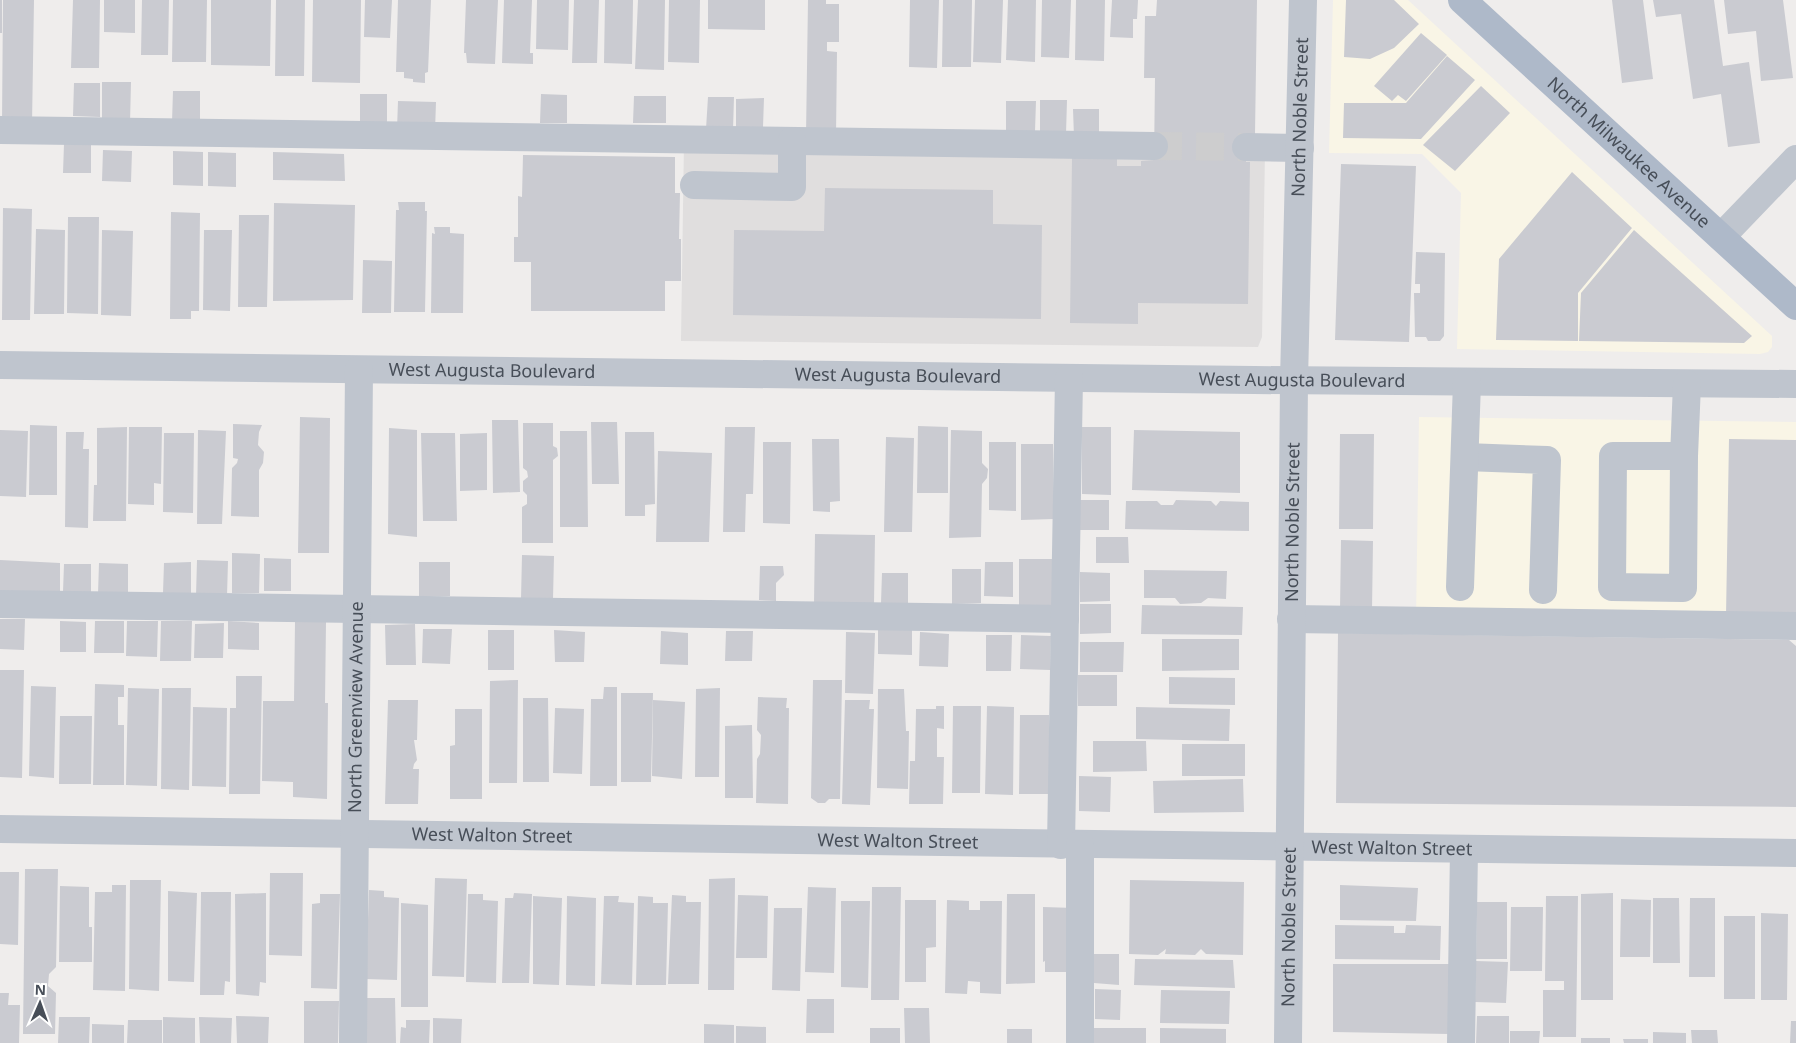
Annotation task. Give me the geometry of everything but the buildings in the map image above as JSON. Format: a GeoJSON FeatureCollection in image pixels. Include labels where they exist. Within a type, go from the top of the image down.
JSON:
{"type":"FeatureCollection","features":[{"type":"Feature","properties":{"kind":"main road","name":"North Milwaukee Avenue"},"geometry":{"type":"LineString","coordinates":[[1462,0],[1796,306]]}},
{"type":"Feature","properties":{"kind":"street","name":"North Noble Street"},"geometry":{"type":"LineString","coordinates":[[1288,1043],[1294,381],[1303,0]]}},
{"type":"Feature","properties":{"kind":"street"},"geometry":{"type":"LineString","coordinates":[[0,130],[1154,146]]}},
{"type":"Feature","properties":{"kind":"street"},"geometry":{"type":"LineString","coordinates":[[694,185],[792,186],[792,141]]}},
{"type":"Feature","properties":{"kind":"street"},"geometry":{"type":"LineString","coordinates":[[1246,147],[1300,148]]}},
{"type":"Feature","properties":{"kind":"street"},"geometry":{"type":"LineString","coordinates":[[1722,237],[1796,159]]}},
{"type":"Feature","properties":{"kind":"street","name":"West Augusta Boulevard"},"geometry":{"type":"LineString","coordinates":[[0,365],[1294,381],[1796,384]]}},
{"type":"Feature","properties":{"kind":"street","name":"North Greenview Avenue"},"geometry":{"type":"LineString","coordinates":[[353,1043],[359,370]]}},
{"type":"Feature","properties":{"kind":"street"},"geometry":{"type":"LineString","coordinates":[[1069,378],[1065,619],[1071,845],[1080,1043]]}},
{"type":"Feature","properties":{"kind":"street"},"geometry":{"type":"LineString","coordinates":[[1460,587],[1467,382]]}},
{"type":"Feature","properties":{"kind":"street"},"geometry":{"type":"LineString","coordinates":[[1684,456],[1613,456],[1612,588],[1683,588],[1686,384]]}},
{"type":"Feature","properties":{"kind":"street"},"geometry":{"type":"LineString","coordinates":[[1465,457],[1546,460],[1543,590]]}},
{"type":"Feature","properties":{"kind":"street"},"geometry":{"type":"LineString","coordinates":[[0,604],[1065,619]]}},
{"type":"Feature","properties":{"kind":"street"},"geometry":{"type":"LineString","coordinates":[[1292,619],[1796,626]]}},
{"type":"Feature","properties":{"kind":"street","name":"West Walton Street"},"geometry":{"type":"LineString","coordinates":[[0,829],[1289,848],[1796,853]]}},
{"type":"Feature","properties":{"kind":"street"},"geometry":{"type":"LineString","coordinates":[[1461,1043],[1464,850]]}},
{"type":"Feature","properties":{"kind":"shaded area"},"geometry":{"type":"Polygon","coordinates":[[[1333,0],[1408,0],[1772,336],[1772,347],[1768,352],[1760,354],[1457,349],[1461,193],[1422,154],[1329,153],[1333,0]]]}},
{"type":"Feature","properties":{"kind":"shaded area"},"geometry":{"type":"Polygon","coordinates":[[[684,142],[1265,150],[1262,337],[1258,347],[681,341],[684,142]]]}},
{"type":"Feature","properties":{"kind":"shaded area"},"geometry":{"type":"Polygon","coordinates":[[[1419,417],[1796,422],[1796,626],[1416,621],[1419,417]]]}},
{"type":"Feature","properties":{"kind":"tunnel"},"geometry":{"type":"LineString","coordinates":[[1154,146],[1246,147]]}}]}
